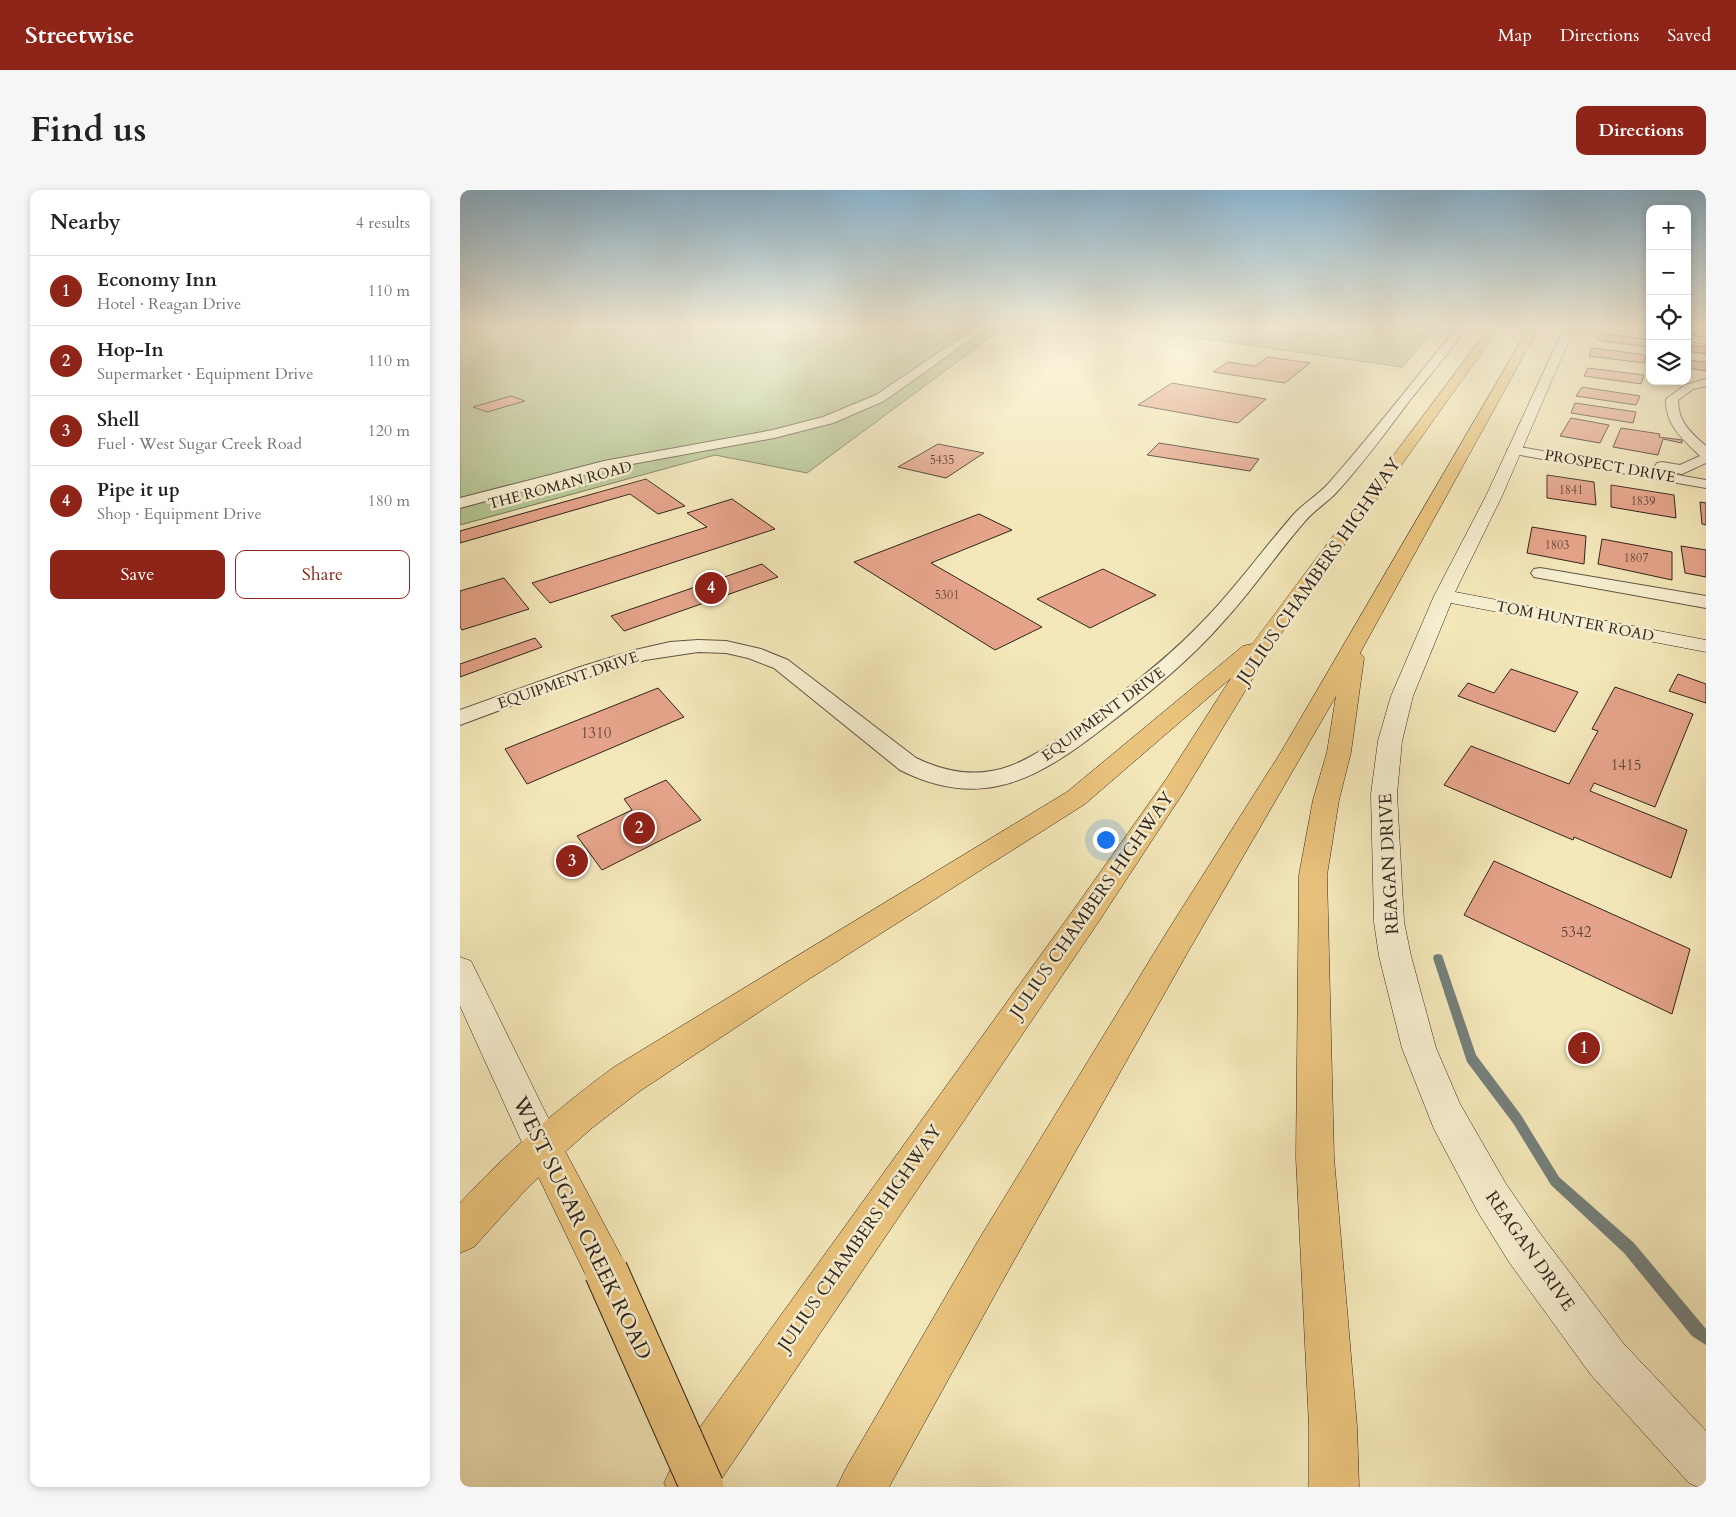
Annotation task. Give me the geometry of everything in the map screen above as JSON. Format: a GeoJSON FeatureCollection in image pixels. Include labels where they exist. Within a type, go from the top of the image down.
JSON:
{"type":"FeatureCollection","features":[{"type":"Feature","properties":{"kind":"main road","name":"JULIUS CHAMBERS HIGHWAY"},"geometry":{"type":"LineString","coordinates":[[686,1487],[1099,897],[1176,784],[1274,630],[1453,385]]}},
{"type":"Feature","properties":{"kind":"main road"},"geometry":{"type":"LineString","coordinates":[[862,1487],[993,1256],[1178,941],[1293,752],[1502,385]]}},
{"type":"Feature","properties":{"kind":"main road"},"geometry":{"type":"LineString","coordinates":[[460,1233],[507,1181],[543,1147],[579,1115],[626,1079],[1076,798],[1274,630]]}},
{"type":"Feature","properties":{"kind":"main road"},"geometry":{"type":"LineString","coordinates":[[1334,1487],[1333,1426],[1315,1158],[1313,875],[1326,800],[1338,752],[1355,643]]}},
{"type":"Feature","properties":{"kind":"main road","name":"WEST SUGAR CREEK ROAD"},"geometry":{"type":"LineString","coordinates":[[543,1147],[606,1271],[702,1487]]}},
{"type":"Feature","properties":{"kind":"street","name":"THE ROMAN ROAD"},"geometry":{"type":"LineString","coordinates":[[460,503],[630,459],[660,456],[774,434],[828,420],[880,398],[899,385]]}},
{"type":"Feature","properties":{"kind":"street","name":"EQUIPMENT DRIVE"},"geometry":{"type":"LineString","coordinates":[[460,718],[605,664],[638,654],[686,646],[726,647],[751,651],[781,664],[908,764],[927,774],[950,780],[976,781],[1002,778],[1026,769],[1081,734],[1142,688],[1184,653],[1216,619],[1302,516],[1330,490],[1416,385]]}},
{"type":"Feature","properties":{"kind":"street","name":"REAGAN DRIVE"},"geometry":{"type":"LineString","coordinates":[[1544,385],[1494,496],[1444,596],[1402,696],[1390,741],[1384,794],[1389,922],[1395,956],[1419,1048],[1447,1116],[1492,1198],[1524,1247],[1607,1359],[1706,1466]]}},
{"type":"Feature","properties":{"kind":"street","name":"PROSPECT DRIVE"},"geometry":{"type":"LineString","coordinates":[[1516,446],[1682,470],[1706,456],[1681,430],[1673,418],[1672,399],[1682,390],[1698,385]]}},
{"type":"Feature","properties":{"kind":"street","name":"PROSPECT DRIVE"},"geometry":{"type":"LineString","coordinates":[[1516,446],[1706,484]]}},
{"type":"Feature","properties":{"kind":"street","name":"THE ROMAN ROAD"},"geometry":{"type":"LineString","coordinates":[[460,512],[638,464],[660,456]]}},
{"type":"Feature","properties":{"kind":"street"},"geometry":{"type":"LineString","coordinates":[[1540,573],[1706,602]]}},
{"type":"Feature","properties":{"kind":"street","name":"TOM HUNTER ROAD"},"geometry":{"type":"LineString","coordinates":[[1444,596],[1706,646]]}},
{"type":"Feature","properties":{"kind":"street","name":"WEST SUGAR CREEK ROAD"},"geometry":{"type":"LineString","coordinates":[[460,970],[543,1147]]}},
{"type":"Feature","properties":{"kind":"green space"},"geometry":{"type":"Polygon","coordinates":[[[460,385],[926,385],[807,473],[715,455],[460,525],[460,385]]]}},
{"type":"Feature","properties":{"kind":"building"},"geometry":{"type":"Polygon","coordinates":[[[1170,385],[1181,385],[1266,399],[1238,423],[1138,405],[1170,385]]]}},
{"type":"Feature","properties":{"kind":"building"},"geometry":{"type":"Polygon","coordinates":[[[1582,387],[1640,396],[1636,405],[1576,396],[1582,387]]]}},
{"type":"Feature","properties":{"kind":"building"},"geometry":{"type":"Polygon","coordinates":[[[511,396],[525,401],[487,412],[473,407],[511,396]]]}},
{"type":"Feature","properties":{"kind":"building"},"geometry":{"type":"Polygon","coordinates":[[[1575,403],[1636,412],[1633,423],[1571,413],[1575,403]]]}},
{"type":"Feature","properties":{"kind":"building"},"geometry":{"type":"Polygon","coordinates":[[[1571,418],[1609,425],[1600,443],[1560,436],[1571,418]]]}},
{"type":"Feature","properties":{"kind":"building"},"geometry":{"type":"Polygon","coordinates":[[[1621,428],[1660,434],[1659,437],[1682,440],[1682,443],[1663,439],[1658,455],[1613,447],[1621,428]]]}},
{"type":"Feature","properties":{"kind":"building"},"geometry":{"type":"Polygon","coordinates":[[[1159,443],[1259,459],[1250,471],[1147,455],[1159,443]]]}},
{"type":"Feature","properties":{"kind":"building"},"geometry":{"type":"Polygon","coordinates":[[[938,444],[984,453],[946,478],[898,467],[938,444]]]}},
{"type":"Feature","properties":{"kind":"building"},"geometry":{"type":"Polygon","coordinates":[[[1547,475],[1594,482],[1596,505],[1547,498],[1547,475]]]}},
{"type":"Feature","properties":{"kind":"building"},"geometry":{"type":"Polygon","coordinates":[[[646,479],[685,506],[658,514],[630,494],[460,543],[460,531],[646,479]]]}},
{"type":"Feature","properties":{"kind":"building"},"geometry":{"type":"Polygon","coordinates":[[[1611,485],[1674,495],[1676,518],[1611,507],[1611,485]]]}},
{"type":"Feature","properties":{"kind":"building"},"geometry":{"type":"Polygon","coordinates":[[[732,499],[775,529],[550,603],[532,583],[707,527],[687,513],[732,499]]]}},
{"type":"Feature","properties":{"kind":"building"},"geometry":{"type":"Polygon","coordinates":[[[1700,502],[1706,503],[1706,525],[1702,524],[1700,502]]]}},
{"type":"Feature","properties":{"kind":"building"},"geometry":{"type":"Polygon","coordinates":[[[979,514],[1012,530],[931,563],[1042,627],[995,650],[854,562],[979,514]]]}},
{"type":"Feature","properties":{"kind":"building"},"geometry":{"type":"Polygon","coordinates":[[[1532,527],[1586,536],[1584,564],[1527,553],[1532,527]]]}},
{"type":"Feature","properties":{"kind":"building"},"geometry":{"type":"Polygon","coordinates":[[[1602,539],[1672,552],[1672,580],[1598,564],[1602,539]]]}},
{"type":"Feature","properties":{"kind":"building"},"geometry":{"type":"Polygon","coordinates":[[[1681,546],[1706,550],[1706,577],[1685,573],[1681,546]]]}},
{"type":"Feature","properties":{"kind":"building"},"geometry":{"type":"Polygon","coordinates":[[[762,564],[778,577],[624,631],[611,616],[762,564]]]}},
{"type":"Feature","properties":{"kind":"building"},"geometry":{"type":"Polygon","coordinates":[[[1103,569],[1156,595],[1090,628],[1037,599],[1103,569]]]}},
{"type":"Feature","properties":{"kind":"building"},"geometry":{"type":"Polygon","coordinates":[[[504,578],[529,609],[462,630],[460,627],[460,591],[504,578]]]}},
{"type":"Feature","properties":{"kind":"building"},"geometry":{"type":"Polygon","coordinates":[[[535,638],[542,647],[460,677],[460,664],[535,638]]]}},
{"type":"Feature","properties":{"kind":"building"},"geometry":{"type":"Polygon","coordinates":[[[1511,669],[1578,692],[1555,732],[1458,696],[1468,683],[1494,693],[1511,669]]]}},
{"type":"Feature","properties":{"kind":"building"},"geometry":{"type":"Polygon","coordinates":[[[1678,674],[1706,684],[1706,703],[1669,691],[1678,674]]]}},
{"type":"Feature","properties":{"kind":"building"},"geometry":{"type":"Polygon","coordinates":[[[1615,687],[1693,714],[1655,807],[1594,783],[1590,791],[1687,830],[1671,878],[1574,837],[1573,840],[1444,785],[1471,746],[1569,784],[1598,731],[1592,729],[1615,687]]]}},
{"type":"Feature","properties":{"kind":"building"},"geometry":{"type":"Polygon","coordinates":[[[658,688],[684,717],[527,784],[505,749],[658,688]]]}},
{"type":"Feature","properties":{"kind":"building"},"geometry":{"type":"Polygon","coordinates":[[[666,780],[701,820],[602,870],[577,836],[632,810],[624,799],[666,780]]]}},
{"type":"Feature","properties":{"kind":"building"},"geometry":{"type":"Polygon","coordinates":[[[1494,861],[1690,949],[1672,1014],[1464,915],[1494,861]]]}},
{"type":"Feature","properties":{"kind":"waterway"},"geometry":{"type":"LineString","coordinates":[[1438,958],[1471,1058],[1517,1119],[1555,1181],[1629,1248],[1697,1331],[1706,1338]]}},
{"type":"Feature","properties":{"kind":"place","name":"Pipe it up"},"geometry":{"type":"Point","coordinates":[711,588]}},
{"type":"Feature","properties":{"kind":"place","name":"Hop-In"},"geometry":{"type":"Point","coordinates":[639,828]}},
{"type":"Feature","properties":{"kind":"place","name":"Shell"},"geometry":{"type":"Point","coordinates":[572,861]}},
{"type":"Feature","properties":{"kind":"place","name":"Economy Inn"},"geometry":{"type":"Point","coordinates":[1584,1048]}}]}
